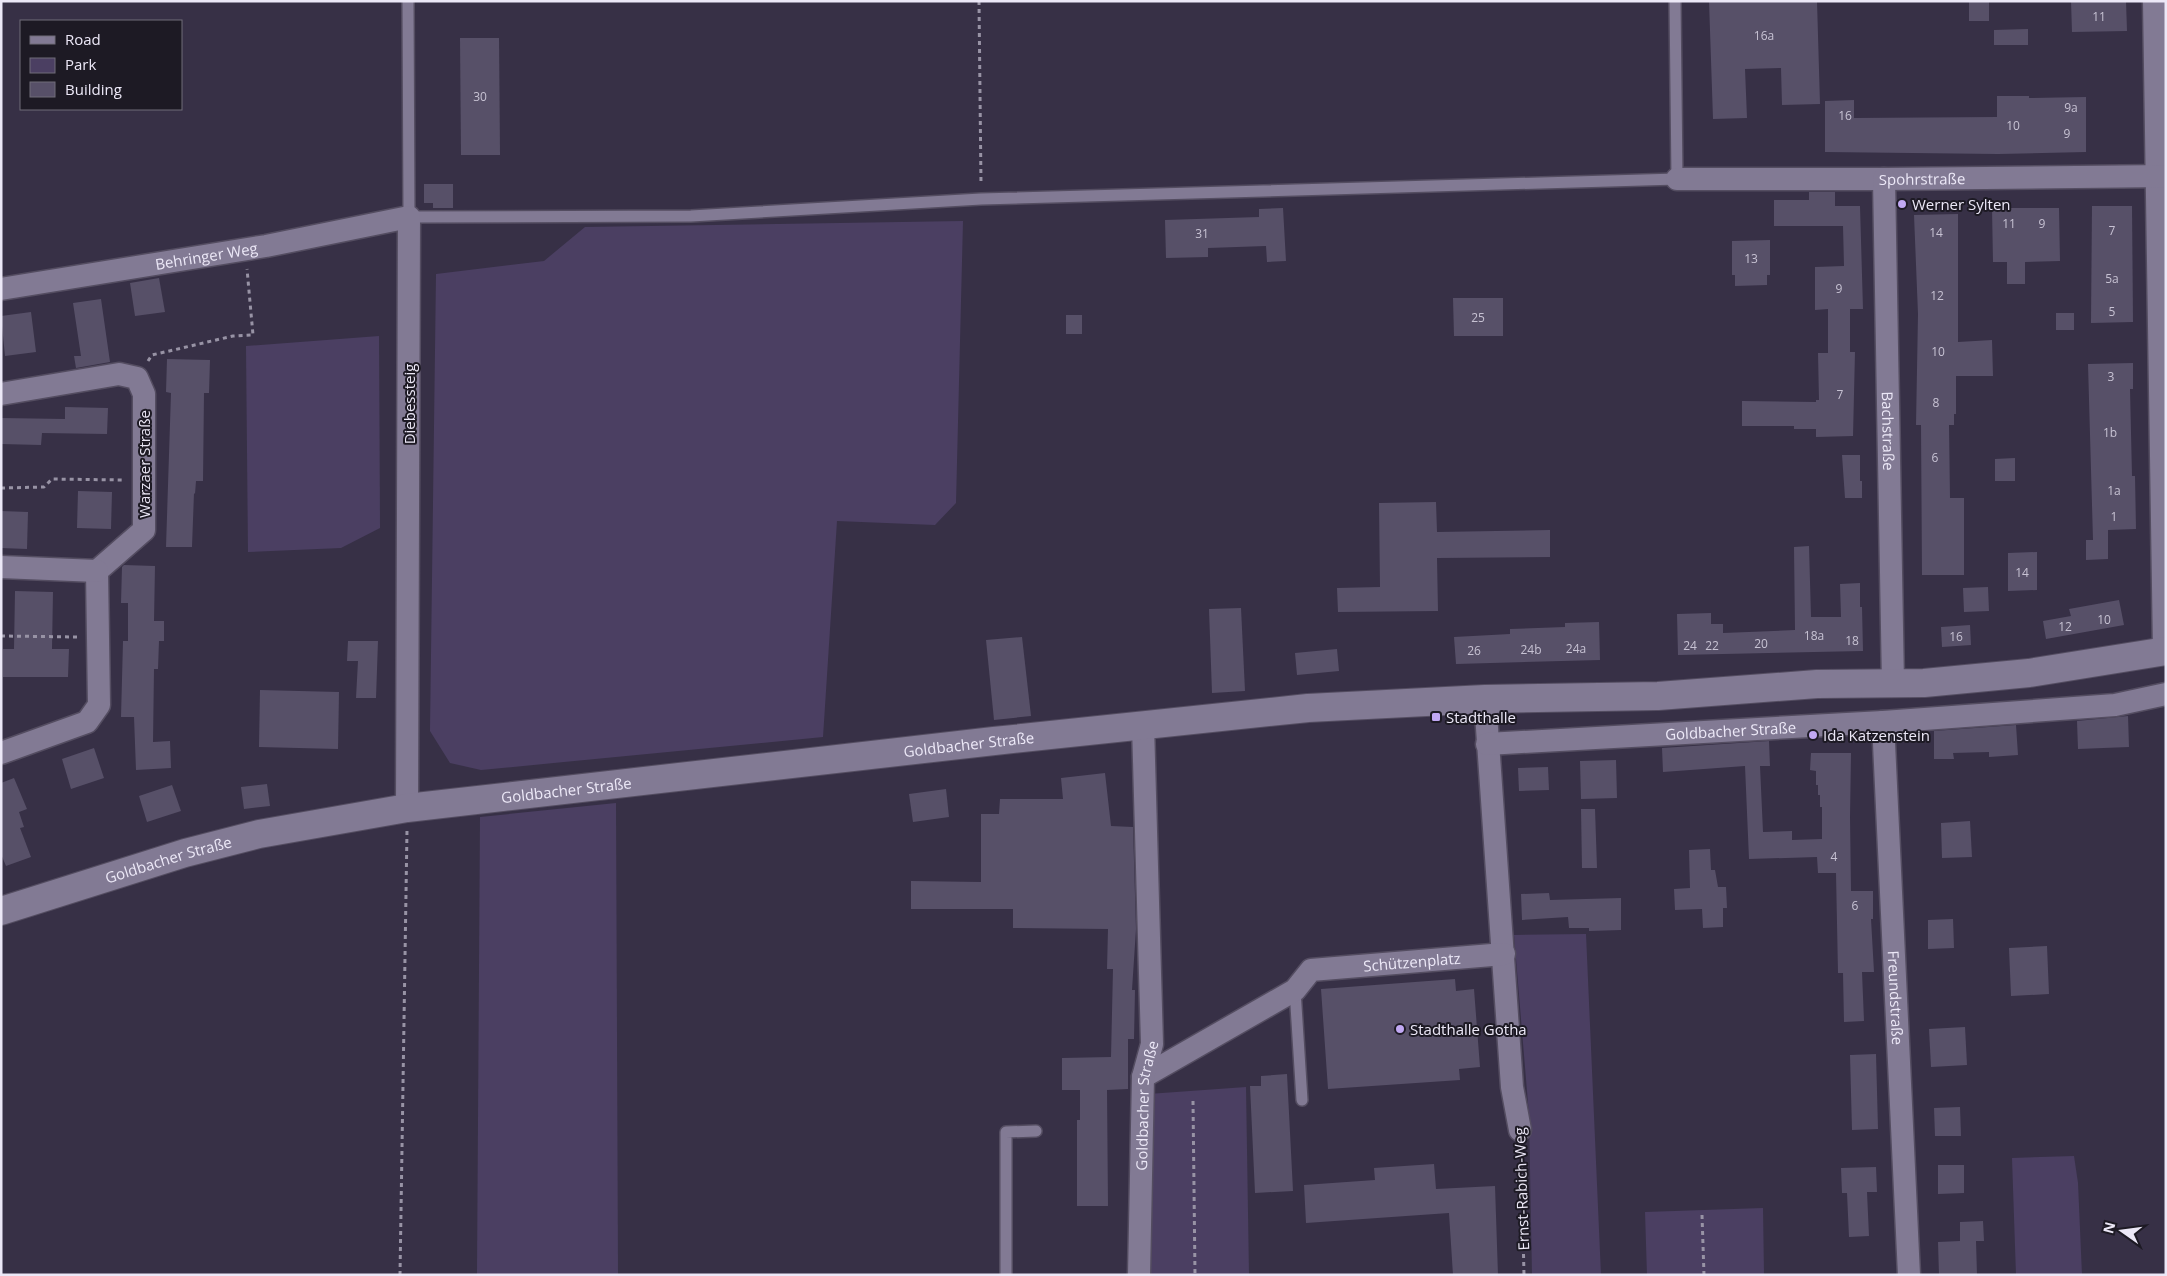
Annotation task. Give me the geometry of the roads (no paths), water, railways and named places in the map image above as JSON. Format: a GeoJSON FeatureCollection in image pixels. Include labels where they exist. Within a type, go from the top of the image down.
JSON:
{"type":"FeatureCollection","features":[{"type":"Feature","properties":{"kind":"main road","name":"Goldbacher Straße"},"geometry":{"type":"LineString","coordinates":[[1,912],[36,899],[185,852],[269,833],[407,808],[1308,708],[1485,699],[1658,696],[1817,684],[1924,684],[2029,673],[2165,651]]}},
{"type":"Feature","properties":{"kind":"street"},"geometry":{"type":"LineString","coordinates":[[2154,1],[2161,176],[2165,651]]}},
{"type":"Feature","properties":{"kind":"street","name":"Spohrstraße"},"geometry":{"type":"LineString","coordinates":[[1677,178],[1884,179],[2161,176]]}},
{"type":"Feature","properties":{"kind":"street","name":"Bachstraße"},"geometry":{"type":"LineString","coordinates":[[1884,179],[1893,684]]}},
{"type":"Feature","properties":{"kind":"street","name":"Behringer Weg"},"geometry":{"type":"LineString","coordinates":[[1,289],[246,250],[409,217]]}},
{"type":"Feature","properties":{"kind":"street","name":"Diebessteig"},"geometry":{"type":"LineString","coordinates":[[407,808],[409,217]]}},
{"type":"Feature","properties":{"kind":"street","name":"Warzaer Straße"},"geometry":{"type":"LineString","coordinates":[[1,394],[119,374],[137,378],[144,394],[144,530],[97,571]]}},
{"type":"Feature","properties":{"kind":"street"},"geometry":{"type":"LineString","coordinates":[[1,567],[97,571],[98,637],[98,705],[87,722],[1,753]]}},
{"type":"Feature","properties":{"kind":"street","name":"Goldbacher Straße"},"geometry":{"type":"LineString","coordinates":[[1487,744],[1883,722],[2115,705],[2166,694]]}},
{"type":"Feature","properties":{"kind":"street"},"geometry":{"type":"LineString","coordinates":[[1485,699],[1504,954]]}},
{"type":"Feature","properties":{"kind":"street","name":"Freundstraße"},"geometry":{"type":"LineString","coordinates":[[1883,722],[1909,1275]]}},
{"type":"Feature","properties":{"kind":"street","name":"Goldbacher Straße"},"geometry":{"type":"LineString","coordinates":[[1138,1275],[1142,1077],[1152,1044],[1143,725]]}},
{"type":"Feature","properties":{"kind":"street","name":"Schützenplatz"},"geometry":{"type":"LineString","coordinates":[[1142,1077],[1296,990],[1311,970],[1504,954]]}},
{"type":"Feature","properties":{"kind":"street","name":"Ernst-Rabich-Weg"},"geometry":{"type":"LineString","coordinates":[[1504,954],[1512,1087],[1520,1130]]}},
{"type":"Feature","properties":{"kind":"lane","name":"Diebessteig"},"geometry":{"type":"LineString","coordinates":[[408,1],[409,217]]}},
{"type":"Feature","properties":{"kind":"lane"},"geometry":{"type":"LineString","coordinates":[[409,217],[691,216],[981,200],[1677,178],[1675,1]]}},
{"type":"Feature","properties":{"kind":"lane"},"geometry":{"type":"LineString","coordinates":[[1296,990],[1302,1100]]}},
{"type":"Feature","properties":{"kind":"lane"},"geometry":{"type":"LineString","coordinates":[[1006,1275],[1006,1132],[1036,1131]]}},
{"type":"Feature","properties":{"kind":"place","name":"Werner Sylten"},"geometry":{"type":"Point","coordinates":[1902,204]}},
{"type":"Feature","properties":{"kind":"place","name":"Stadthalle"},"geometry":{"type":"Point","coordinates":[1436,717]}},
{"type":"Feature","properties":{"kind":"place","name":"Ida Katzenstein"},"geometry":{"type":"Point","coordinates":[1813,735]}},
{"type":"Feature","properties":{"kind":"place","name":"Stadthalle Gotha"},"geometry":{"type":"Point","coordinates":[1400,1029]}}]}
